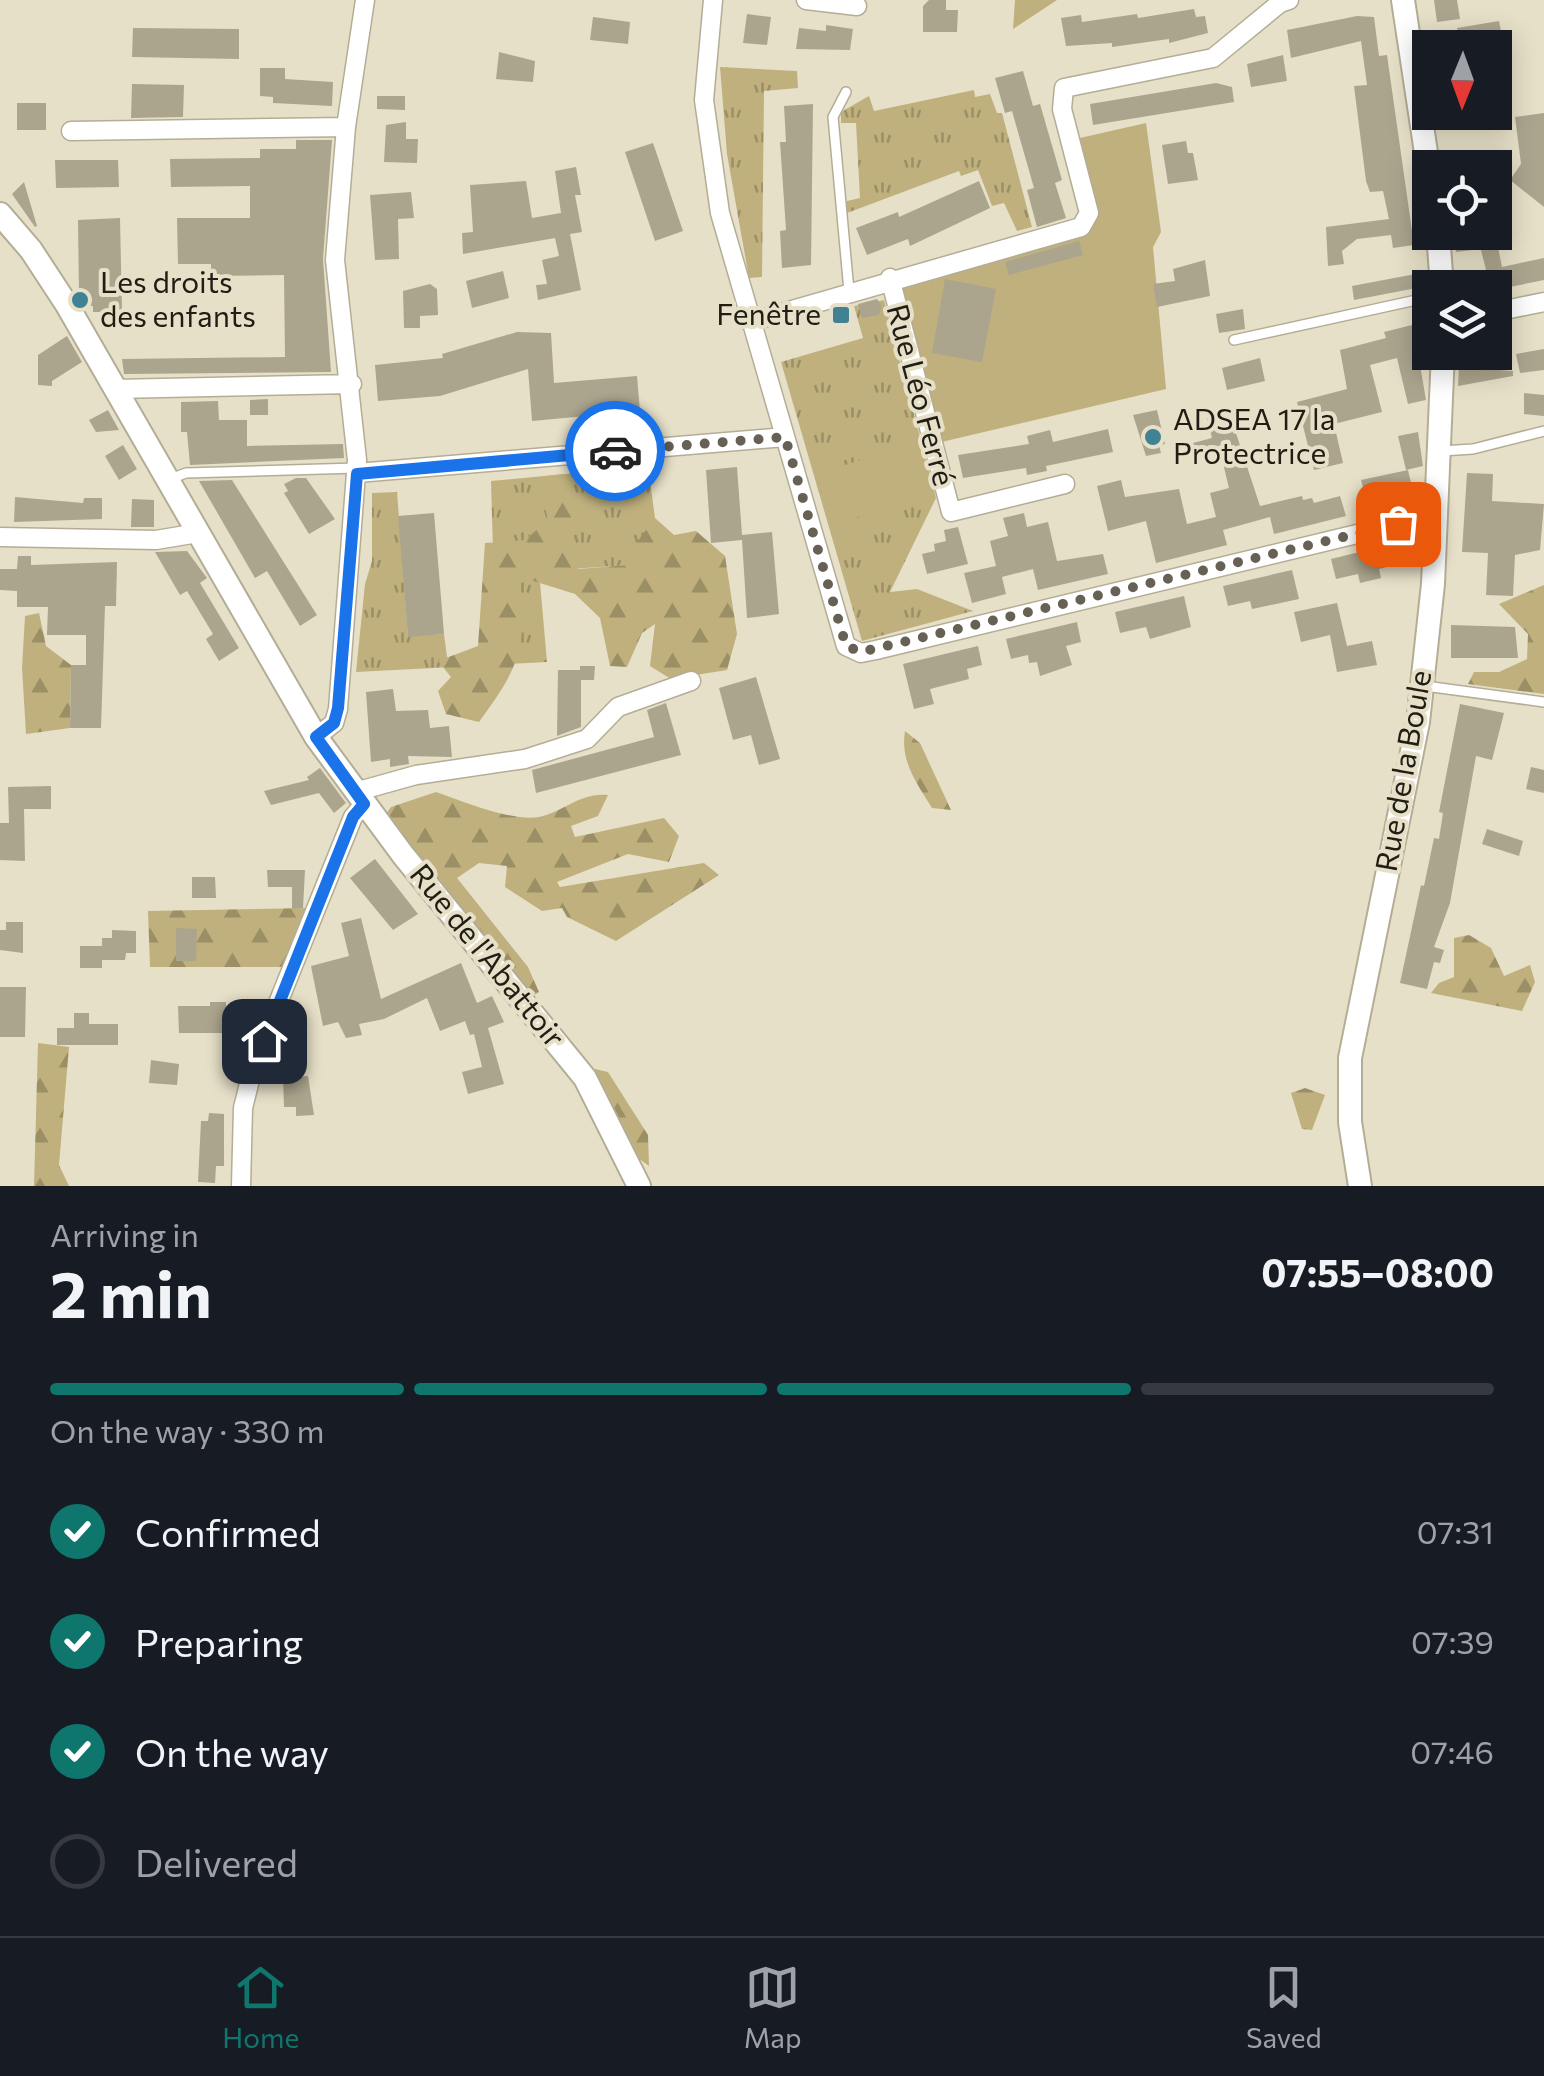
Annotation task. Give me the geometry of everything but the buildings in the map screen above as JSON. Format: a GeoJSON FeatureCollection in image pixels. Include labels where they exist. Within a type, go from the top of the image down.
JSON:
{"type":"FeatureCollection","features":[{"type":"Feature","properties":{"kind":"street"},"geometry":{"type":"LineString","coordinates":[[316,737],[334,723],[338,708],[357,471],[352,384],[335,260],[346,128],[366,0]]}},
{"type":"Feature","properties":{"kind":"street"},"geometry":{"type":"LineString","coordinates":[[713,0],[705,117],[720,214],[846,646],[861,652],[876,650],[1436,515]]}},
{"type":"Feature","properties":{"kind":"street"},"geometry":{"type":"LineString","coordinates":[[806,0],[858,6]]}},
{"type":"Feature","properties":{"kind":"street"},"geometry":{"type":"LineString","coordinates":[[750,322],[890,278],[1007,250],[1081,227],[1088,220],[1088,202],[1062,109],[1064,88],[1213,58],[1289,0]]}},
{"type":"Feature","properties":{"kind":"street"},"geometry":{"type":"LineString","coordinates":[[1403,0],[1426,150]]}},
{"type":"Feature","properties":{"kind":"street"},"geometry":{"type":"LineString","coordinates":[[71,131],[346,128]]}},
{"type":"Feature","properties":{"kind":"street","name":"Rue de l'Abattoir"},"geometry":{"type":"LineString","coordinates":[[0,214],[10,237],[114,389],[316,737],[360,798],[585,1078],[639,1186]]}},
{"type":"Feature","properties":{"kind":"street","name":"Rue Léo Ferré"},"geometry":{"type":"LineString","coordinates":[[890,278],[951,512],[1064,484]]}},
{"type":"Feature","properties":{"kind":"street"},"geometry":{"type":"LineString","coordinates":[[1512,309],[1544,302]]}},
{"type":"Feature","properties":{"kind":"street","name":"Rue de la Boule"},"geometry":{"type":"LineString","coordinates":[[1360,1186],[1348,1089],[1351,1045],[1422,686],[1436,515],[1442,370]]}},
{"type":"Feature","properties":{"kind":"street"},"geometry":{"type":"LineString","coordinates":[[114,389],[352,384]]}},
{"type":"Feature","properties":{"kind":"street"},"geometry":{"type":"LineString","coordinates":[[357,471],[785,437]]}},
{"type":"Feature","properties":{"kind":"street"},"geometry":{"type":"LineString","coordinates":[[0,537],[156,540],[198,534]]}},
{"type":"Feature","properties":{"kind":"street"},"geometry":{"type":"LineString","coordinates":[[241,1186],[243,1108],[254,1060],[360,798],[416,775],[525,759],[587,739],[618,707],[691,681]]}},
{"type":"Feature","properties":{"kind":"lane"},"geometry":{"type":"LineString","coordinates":[[846,92],[834,117],[850,291]]}},
{"type":"Feature","properties":{"kind":"lane"},"geometry":{"type":"LineString","coordinates":[[1234,340],[1412,302]]}},
{"type":"Feature","properties":{"kind":"lane"},"geometry":{"type":"LineString","coordinates":[[1438,451],[1472,449],[1544,431]]}},
{"type":"Feature","properties":{"kind":"lane"},"geometry":{"type":"LineString","coordinates":[[167,480],[186,473],[357,471]]}},
{"type":"Feature","properties":{"kind":"lane"},"geometry":{"type":"LineString","coordinates":[[1422,686],[1544,702]]}},
{"type":"Feature","properties":{"kind":"green space"},"geometry":{"type":"Polygon","coordinates":[[[1015,0],[1057,0],[1013,29],[1015,0]]]}},
{"type":"Feature","properties":{"kind":"green space"},"geometry":{"type":"Polygon","coordinates":[[[720,67],[797,71],[798,88],[764,91],[762,277],[749,278],[727,154],[720,67]]]}},
{"type":"Feature","properties":{"kind":"green space"},"geometry":{"type":"Polygon","coordinates":[[[974,90],[975,97],[990,94],[997,113],[1002,113],[1032,227],[1017,231],[1004,203],[992,206],[978,170],[961,176],[959,171],[847,213],[847,201],[860,198],[856,123],[841,123],[841,112],[869,96],[874,111],[974,90]]]}},
{"type":"Feature","properties":{"kind":"green space"},"geometry":{"type":"Polygon","coordinates":[[[1146,123],[1161,232],[1153,247],[1166,389],[933,444],[890,278],[1088,221],[1071,140],[1146,123]]]}},
{"type":"Feature","properties":{"kind":"green space"},"geometry":{"type":"Polygon","coordinates":[[[884,300],[936,498],[890,592],[917,589],[973,611],[862,641],[781,362],[863,338],[854,306],[884,300]]]}},
{"type":"Feature","properties":{"kind":"green space"},"geometry":{"type":"Polygon","coordinates":[[[916,443],[931,495],[832,525],[816,474],[916,443]]]}},
{"type":"Feature","properties":{"kind":"green space"},"geometry":{"type":"Polygon","coordinates":[[[648,466],[661,563],[539,571],[547,662],[356,672],[365,584],[372,561],[372,493],[397,492],[408,636],[444,634],[447,657],[496,655],[491,481],[648,466]]]}},
{"type":"Feature","properties":{"kind":"green space"},"geometry":{"type":"Polygon","coordinates":[[[564,474],[575,521],[562,532],[578,569],[628,565],[631,550],[655,518],[674,535],[696,531],[725,556],[737,634],[727,670],[671,679],[650,666],[655,624],[642,633],[627,667],[610,666],[600,618],[575,594],[524,578],[519,592],[521,639],[505,683],[479,722],[446,714],[438,691],[451,677],[438,661],[478,646],[485,543],[525,540],[548,520],[543,499],[546,476],[564,474]]]}},
{"type":"Feature","properties":{"kind":"green space"},"geometry":{"type":"Polygon","coordinates":[[[1544,585],[1544,694],[1468,684],[1474,672],[1499,672],[1527,659],[1528,634],[1499,604],[1544,585]]]}},
{"type":"Feature","properties":{"kind":"green space"},"geometry":{"type":"Polygon","coordinates":[[[39,613],[46,646],[71,665],[70,728],[26,734],[22,668],[25,616],[39,613]]]}},
{"type":"Feature","properties":{"kind":"green space"},"geometry":{"type":"Polygon","coordinates":[[[905,731],[920,743],[951,810],[932,808],[920,789],[907,762],[905,731]]]}},
{"type":"Feature","properties":{"kind":"green space"},"geometry":{"type":"Polygon","coordinates":[[[436,792],[490,810],[532,818],[590,796],[608,795],[598,816],[571,826],[575,837],[664,818],[679,836],[669,862],[628,854],[557,882],[560,887],[704,863],[719,875],[616,941],[567,917],[562,908],[542,911],[505,887],[507,866],[479,863],[457,878],[528,967],[539,992],[524,1002],[383,818],[391,807],[436,792]]]}},
{"type":"Feature","properties":{"kind":"green space"},"geometry":{"type":"Polygon","coordinates":[[[311,908],[283,967],[150,967],[148,911],[311,908]]]}},
{"type":"Feature","properties":{"kind":"green space"},"geometry":{"type":"Polygon","coordinates":[[[1469,935],[1491,948],[1504,976],[1530,965],[1535,982],[1522,1011],[1431,993],[1439,983],[1454,977],[1454,938],[1469,935]]]}},
{"type":"Feature","properties":{"kind":"green space"},"geometry":{"type":"Polygon","coordinates":[[[38,1043],[69,1047],[59,1165],[69,1186],[34,1186],[38,1043]]]}},
{"type":"Feature","properties":{"kind":"green space"},"geometry":{"type":"Polygon","coordinates":[[[595,1069],[608,1072],[648,1135],[649,1166],[638,1158],[596,1082],[595,1069]]]}},
{"type":"Feature","properties":{"kind":"green space"},"geometry":{"type":"Polygon","coordinates":[[[1305,1088],[1325,1095],[1312,1130],[1302,1129],[1291,1093],[1305,1088]]]}},
{"type":"Feature","properties":{"kind":"way so far"},"geometry":{"type":"LineString","coordinates":[[615,451],[785,437],[846,646],[861,652],[1398,524]]}},
{"type":"Feature","properties":{"kind":"place","name":"Les droits des enfants"},"geometry":{"type":"Point","coordinates":[80,300]}},
{"type":"Feature","properties":{"kind":"place","name":"Fenêtre"},"geometry":{"type":"Point","coordinates":[841,315]}},
{"type":"Feature","properties":{"kind":"place","name":"ADSEA 17 la Protectrice"},"geometry":{"type":"Point","coordinates":[1153,437]}},
{"type":"Feature","properties":{"kind":"route"},"geometry":{"type":"LineString","coordinates":[[264,1041],[353,817],[364,804],[316,737],[334,723],[338,708],[357,474],[615,451]]}}]}
